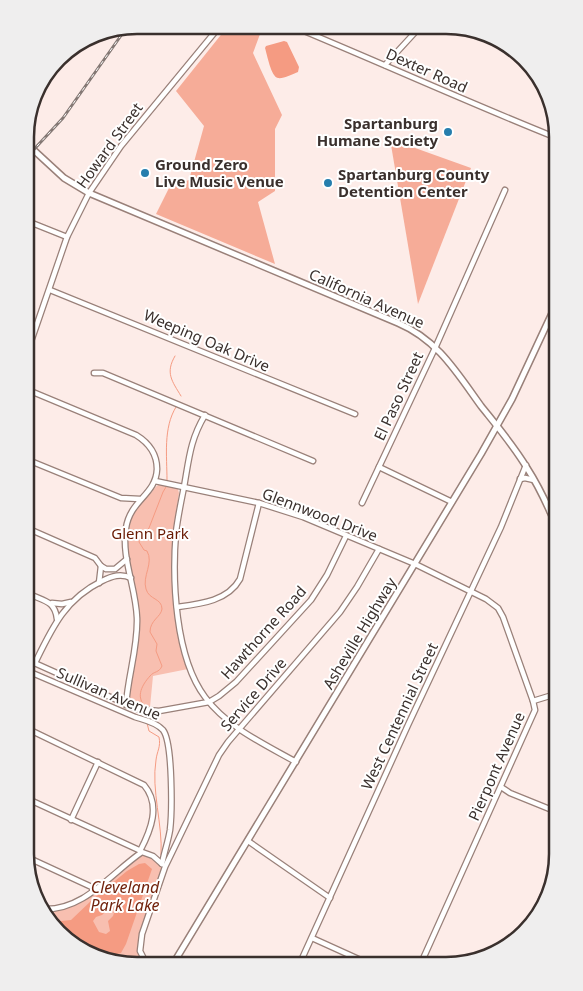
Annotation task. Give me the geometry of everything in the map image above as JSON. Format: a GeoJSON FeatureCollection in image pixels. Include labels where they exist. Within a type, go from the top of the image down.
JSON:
{"type":"FeatureCollection","features":[{"type":"Feature","properties":{"kind":"main road","name":"California Avenue"},"geometry":{"type":"LineString","coordinates":[[34,150],[64,178],[89,193],[418,332],[436,346],[526,465],[549,504]]}},
{"type":"Feature","properties":{"kind":"main road","name":"Asheville Highway"},"geometry":{"type":"LineString","coordinates":[[177,957],[497,427],[549,327]]}},
{"type":"Feature","properties":{"kind":"street","name":"Howard Street"},"geometry":{"type":"LineString","coordinates":[[34,336],[67,237],[89,193],[125,141],[213,34]]}},
{"type":"Feature","properties":{"kind":"street","name":"Dexter Road"},"geometry":{"type":"LineString","coordinates":[[311,34],[549,135]]}},
{"type":"Feature","properties":{"kind":"street"},"geometry":{"type":"LineString","coordinates":[[386,65],[414,34]]}},
{"type":"Feature","properties":{"kind":"street","name":"El Paso Street"},"geometry":{"type":"LineString","coordinates":[[362,503],[436,346],[505,190]]}},
{"type":"Feature","properties":{"kind":"street"},"geometry":{"type":"LineString","coordinates":[[34,224],[67,237]]}},
{"type":"Feature","properties":{"kind":"street","name":"Weeping Oak Drive"},"geometry":{"type":"LineString","coordinates":[[50,290],[355,414]]}},
{"type":"Feature","properties":{"kind":"street"},"geometry":{"type":"LineString","coordinates":[[94,373],[103,373],[313,461]]}},
{"type":"Feature","properties":{"kind":"street"},"geometry":{"type":"LineString","coordinates":[[34,393],[141,438],[150,447],[155,457],[157,469],[155,481],[150,490],[140,499],[130,513],[125,534],[127,559],[136,603],[137,631],[126,705]]}},
{"type":"Feature","properties":{"kind":"street"},"geometry":{"type":"LineString","coordinates":[[205,415],[195,432],[189,456],[175,544],[178,607],[188,666],[195,682],[209,702],[223,716],[239,729],[296,762]]}},
{"type":"Feature","properties":{"kind":"street"},"geometry":{"type":"LineString","coordinates":[[34,462],[123,499],[140,499]]}},
{"type":"Feature","properties":{"kind":"street","name":"West Centennial Street"},"geometry":{"type":"LineString","coordinates":[[302,957],[471,592],[526,465]]}},
{"type":"Feature","properties":{"kind":"street"},"geometry":{"type":"LineString","coordinates":[[379,467],[452,502]]}},
{"type":"Feature","properties":{"kind":"street"},"geometry":{"type":"LineString","coordinates":[[520,479],[534,480]]}},
{"type":"Feature","properties":{"kind":"street","name":"Glennwood Drive"},"geometry":{"type":"LineString","coordinates":[[155,481],[259,503],[303,517],[415,564],[471,592]]}},
{"type":"Feature","properties":{"kind":"street"},"geometry":{"type":"LineString","coordinates":[[123,499],[128,505],[130,513]]}},
{"type":"Feature","properties":{"kind":"street"},"geometry":{"type":"LineString","coordinates":[[178,607],[221,598],[236,585],[242,572],[259,503]]}},
{"type":"Feature","properties":{"kind":"street"},"geometry":{"type":"LineString","coordinates":[[34,531],[92,556],[106,569],[115,569],[127,559]]}},
{"type":"Feature","properties":{"kind":"street","name":"Hawthorne Road"},"geometry":{"type":"LineString","coordinates":[[35,663],[137,709],[152,712],[209,702],[236,682],[311,600],[327,575],[346,536]]}},
{"type":"Feature","properties":{"kind":"street","name":"Service Drive"},"geometry":{"type":"LineString","coordinates":[[164,866],[220,755],[239,729],[340,612],[379,549]]}},
{"type":"Feature","properties":{"kind":"street"},"geometry":{"type":"LineString","coordinates":[[99,583],[101,566]]}},
{"type":"Feature","properties":{"kind":"street"},"geometry":{"type":"LineString","coordinates":[[35,663],[58,619],[73,601],[99,583],[118,575],[132,578]]}},
{"type":"Feature","properties":{"kind":"street","name":"Pierpont Avenue"},"geometry":{"type":"LineString","coordinates":[[424,957],[535,710],[534,701],[501,612],[494,604],[471,592]]}},
{"type":"Feature","properties":{"kind":"street"},"geometry":{"type":"LineString","coordinates":[[34,596],[50,603],[62,604],[73,601]]}},
{"type":"Feature","properties":{"kind":"street"},"geometry":{"type":"LineString","coordinates":[[50,603],[55,608],[58,619]]}},
{"type":"Feature","properties":{"kind":"street","name":"Sullivan Avenue"},"geometry":{"type":"LineString","coordinates":[[34,674],[152,723],[163,730],[167,739],[171,801],[170,832],[164,866]]}},
{"type":"Feature","properties":{"kind":"street"},"geometry":{"type":"LineString","coordinates":[[534,701],[549,696]]}},
{"type":"Feature","properties":{"kind":"street"},"geometry":{"type":"LineString","coordinates":[[34,732],[140,782],[149,792],[152,804],[153,818],[151,828],[141,851],[82,900],[68,907],[50,909]]}},
{"type":"Feature","properties":{"kind":"street"},"geometry":{"type":"LineString","coordinates":[[71,820],[98,762]]}},
{"type":"Feature","properties":{"kind":"street"},"geometry":{"type":"LineString","coordinates":[[501,787],[549,809]]}},
{"type":"Feature","properties":{"kind":"street"},"geometry":{"type":"LineString","coordinates":[[34,802],[153,856],[164,866],[140,940],[140,951],[143,957]]}},
{"type":"Feature","properties":{"kind":"street"},"geometry":{"type":"LineString","coordinates":[[248,840],[330,898]]}},
{"type":"Feature","properties":{"kind":"street"},"geometry":{"type":"LineString","coordinates":[[34,860],[96,889]]}},
{"type":"Feature","properties":{"kind":"street"},"geometry":{"type":"LineString","coordinates":[[312,938],[354,957]]}},
{"type":"Feature","properties":{"kind":"green space","name":"Glenn Park"},"geometry":{"type":"Polygon","coordinates":[[[160,484],[178,489],[179,493],[174,524],[172,569],[178,628],[188,669],[153,676],[150,707],[140,706],[128,701],[138,638],[139,617],[127,536],[132,514],[155,487],[160,484]]]}},
{"type":"Feature","properties":{"kind":"green space"},"geometry":{"type":"Polygon","coordinates":[[[149,854],[164,869],[142,934],[142,957],[110,954],[85,943],[64,927],[49,907],[75,904],[133,858],[149,854]]]}},
{"type":"Feature","properties":{"kind":"shaded area"},"geometry":{"type":"Polygon","coordinates":[[[222,34],[260,34],[253,53],[282,115],[275,129],[275,191],[258,202],[275,264],[156,214],[170,186],[189,180],[204,126],[176,91],[222,34]]]}},
{"type":"Feature","properties":{"kind":"shaded area"},"geometry":{"type":"Polygon","coordinates":[[[390,139],[471,168],[418,304],[390,139]]]}},
{"type":"Feature","properties":{"kind":"water"},"geometry":{"type":"Polygon","coordinates":[[[284,41],[287,42],[299,67],[298,72],[278,78],[271,70],[265,48],[266,46],[284,41]]]}},
{"type":"Feature","properties":{"kind":"water","name":"Cleveland Park Lake"},"geometry":{"type":"Polygon","coordinates":[[[145,863],[152,869],[126,944],[118,955],[110,954],[74,936],[59,921],[71,920],[127,871],[139,864],[145,863]],[[108,909],[102,915],[96,917],[93,921],[99,932],[106,934],[110,931],[108,921],[114,913],[108,909]]]}},
{"type":"Feature","properties":{"kind":"waterway"},"geometry":{"type":"LineString","coordinates":[[175,356],[170,372],[181,396]]}},
{"type":"Feature","properties":{"kind":"waterway"},"geometry":{"type":"LineString","coordinates":[[167,480],[167,433],[176,407]]}},
{"type":"Feature","properties":{"kind":"waterway"},"geometry":{"type":"LineString","coordinates":[[144,705],[140,698],[142,687],[150,676],[162,666],[156,651],[157,644],[150,632],[152,624],[162,609],[160,603],[146,589],[145,579],[149,565],[149,556],[139,542],[140,538],[149,528],[166,487]]}},
{"type":"Feature","properties":{"kind":"waterway"},"geometry":{"type":"LineString","coordinates":[[148,713],[148,718]]}},
{"type":"Feature","properties":{"kind":"waterway"},"geometry":{"type":"LineString","coordinates":[[147,723],[149,731],[159,737],[155,783],[161,855]]}},
{"type":"Feature","properties":{"kind":"railway"},"geometry":{"type":"LineString","coordinates":[[34,149],[63,118],[121,35]]}},
{"type":"Feature","properties":{"kind":"place","name":"Spartanburg Humane Society"},"geometry":{"type":"Point","coordinates":[448,132]}},
{"type":"Feature","properties":{"kind":"place","name":"Ground Zero Live Music Venue"},"geometry":{"type":"Point","coordinates":[145,173]}},
{"type":"Feature","properties":{"kind":"place","name":"Spartanburg County Detention Center"},"geometry":{"type":"Point","coordinates":[328,183]}}]}
